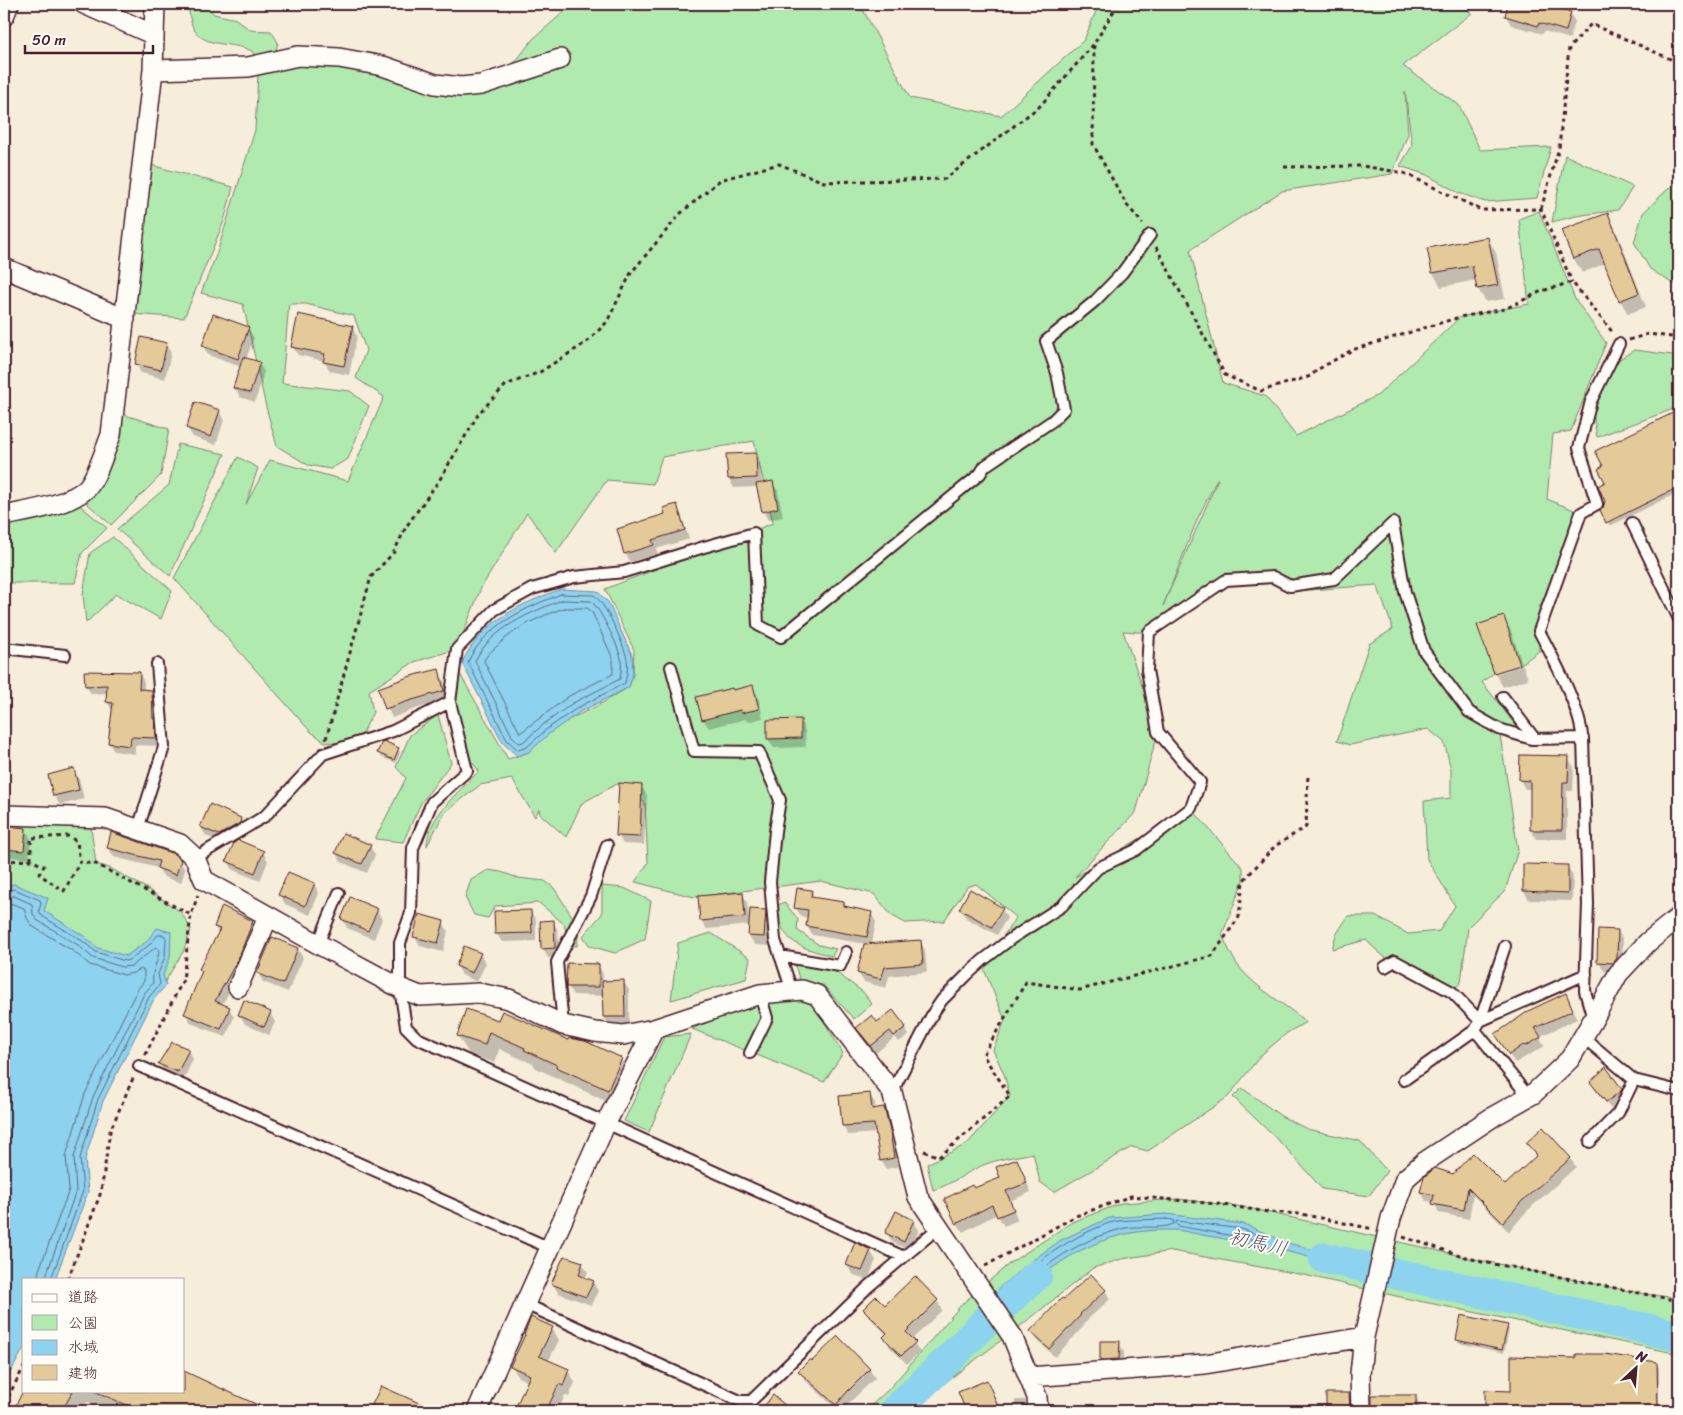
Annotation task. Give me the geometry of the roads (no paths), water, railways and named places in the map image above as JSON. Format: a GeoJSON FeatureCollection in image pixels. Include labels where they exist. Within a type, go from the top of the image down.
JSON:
{"type":"FeatureCollection","features":[{"type":"Feature","properties":{"kind":"street"},"geometry":{"type":"LineString","coordinates":[[4,16],[9,4]]}},
{"type":"Feature","properties":{"kind":"street"},"geometry":{"type":"LineString","coordinates":[[84,4],[154,36]]}},
{"type":"Feature","properties":{"kind":"street"},"geometry":{"type":"LineString","coordinates":[[4,516],[65,502],[87,488],[100,464],[111,435],[153,70],[155,4]]}},
{"type":"Feature","properties":{"kind":"street"},"geometry":{"type":"LineString","coordinates":[[153,70],[248,67],[298,56],[339,58],[383,66],[435,84],[461,87],[481,85],[560,59]]}},
{"type":"Feature","properties":{"kind":"street"},"geometry":{"type":"LineString","coordinates":[[4,268],[125,319]]}},
{"type":"Feature","properties":{"kind":"street"},"geometry":{"type":"LineString","coordinates":[[4,815],[105,818],[180,844],[195,858],[204,880],[318,944],[400,988],[420,996],[478,993],[509,1000],[563,1025],[595,1032],[623,1035],[654,1029],[760,994],[802,990],[818,994],[892,1092],[918,1197],[1012,1336],[1037,1397],[1038,1411]]}},
{"type":"Feature","properties":{"kind":"street"},"geometry":{"type":"LineString","coordinates":[[238,987],[268,917]]}},
{"type":"Feature","properties":{"kind":"street"},"geometry":{"type":"LineString","coordinates":[[1360,1411],[1360,1374],[1364,1337],[1391,1218],[1405,1179],[1424,1162],[1494,1116],[1529,1097],[1570,1059],[1618,974],[1648,942],[1679,917]]}},
{"type":"Feature","properties":{"kind":"street"},"geometry":{"type":"LineString","coordinates":[[477,1411],[606,1123],[654,1029]]}},
{"type":"Feature","properties":{"kind":"street"},"geometry":{"type":"LineString","coordinates":[[1029,1377],[1204,1364],[1364,1337]]}},
{"type":"Feature","properties":{"kind":"lane"},"geometry":{"type":"LineString","coordinates":[[904,1257],[417,1038],[406,1027],[400,988],[400,943],[411,913],[413,848],[432,802],[467,771],[450,702],[457,648],[494,610],[532,589],[574,577],[624,572],[754,533],[758,625],[781,636],[980,474],[986,466],[1052,421],[1064,409],[1057,373],[1046,342],[1095,301],[1122,273],[1150,235]]}},
{"type":"Feature","properties":{"kind":"lane"},"geometry":{"type":"LineString","coordinates":[[1593,1020],[1585,991],[1588,904],[1587,863],[1579,780],[1583,738],[1579,719],[1561,675],[1539,631],[1580,513],[1597,504],[1579,448],[1591,401],[1619,344]]}},
{"type":"Feature","properties":{"kind":"lane"},"geometry":{"type":"LineString","coordinates":[[892,1092],[933,1012],[942,1000],[982,961],[1012,938],[1062,906],[1098,868],[1136,850],[1191,808],[1200,782],[1158,732],[1146,670],[1149,632],[1226,580],[1273,577],[1290,586],[1334,579],[1393,523],[1405,592],[1424,651],[1469,712],[1499,729],[1535,739],[1583,738]]}},
{"type":"Feature","properties":{"kind":"lane"},"geometry":{"type":"LineString","coordinates":[[1632,523],[1679,619]]}},
{"type":"Feature","properties":{"kind":"lane"},"geometry":{"type":"LineString","coordinates":[[4,648],[65,655]]}},
{"type":"Feature","properties":{"kind":"lane"},"geometry":{"type":"LineString","coordinates":[[138,829],[164,747],[157,664]]}},
{"type":"Feature","properties":{"kind":"lane"},"geometry":{"type":"LineString","coordinates":[[671,667],[694,751],[759,752],[780,800],[770,882],[776,940],[792,991]]}},
{"type":"Feature","properties":{"kind":"lane"},"geometry":{"type":"LineString","coordinates":[[1503,697],[1535,739]]}},
{"type":"Feature","properties":{"kind":"lane"},"geometry":{"type":"LineString","coordinates":[[195,858],[265,816],[323,754],[393,731],[450,702]]}},
{"type":"Feature","properties":{"kind":"lane"},"geometry":{"type":"LineString","coordinates":[[563,1025],[557,962],[591,896],[606,845]]}},
{"type":"Feature","properties":{"kind":"lane"},"geometry":{"type":"LineString","coordinates":[[318,944],[339,893]]}},
{"type":"Feature","properties":{"kind":"lane"},"geometry":{"type":"LineString","coordinates":[[1477,1025],[1505,946]]}},
{"type":"Feature","properties":{"kind":"lane"},"geometry":{"type":"LineString","coordinates":[[780,956],[840,966],[846,952]]}},
{"type":"Feature","properties":{"kind":"lane"},"geometry":{"type":"LineString","coordinates":[[1384,967],[1395,961],[1452,992],[1529,1097]]}},
{"type":"Feature","properties":{"kind":"lane"},"geometry":{"type":"LineString","coordinates":[[1404,1080],[1477,1025],[1586,974]]}},
{"type":"Feature","properties":{"kind":"lane"},"geometry":{"type":"LineString","coordinates":[[750,1053],[767,1018],[760,994]]}},
{"type":"Feature","properties":{"kind":"lane"},"geometry":{"type":"LineString","coordinates":[[1583,1037],[1634,1080],[1679,1091]]}},
{"type":"Feature","properties":{"kind":"lane"},"geometry":{"type":"LineString","coordinates":[[139,1066],[550,1248]]}},
{"type":"Feature","properties":{"kind":"lane"},"geometry":{"type":"LineString","coordinates":[[1590,1142],[1618,1113],[1634,1080]]}},
{"type":"Feature","properties":{"kind":"lane"},"geometry":{"type":"LineString","coordinates":[[525,1304],[740,1401],[751,1402],[868,1287],[938,1228]]}},
{"type":"Feature","properties":{"kind":"water"},"geometry":{"type":"Polygon","coordinates":[[[561,589],[597,591],[608,602],[632,655],[633,674],[629,687],[580,712],[550,733],[529,752],[517,756],[503,743],[462,663],[470,648],[491,625],[517,608],[561,589]]]}},
{"type":"Feature","properties":{"kind":"water"},"geometry":{"type":"Polygon","coordinates":[[[14,884],[48,898],[44,911],[84,936],[98,948],[126,956],[146,942],[157,928],[171,932],[170,958],[163,975],[166,985],[154,999],[103,1101],[85,1159],[88,1192],[55,1278],[22,1278],[22,1352],[4,1384],[4,886],[14,884]]]}},
{"type":"Feature","properties":{"kind":"water"},"geometry":{"type":"Polygon","coordinates":[[[1166,1214],[1244,1224],[1288,1243],[1365,1264],[1367,1267],[1334,1263],[1281,1250],[1183,1231],[1147,1231],[1102,1241],[1082,1250],[1044,1274],[1007,1306],[998,1289],[1022,1268],[1061,1240],[1109,1218],[1166,1214]]]}},
{"type":"Feature","properties":{"kind":"waterway","name":"初馬川"},"geometry":{"type":"LineString","coordinates":[[1324,1258],[1679,1336]]}},
{"type":"Feature","properties":{"kind":"waterway","name":"初馬川"},"geometry":{"type":"LineString","coordinates":[[894,1411],[988,1319],[1037,1275]]}}]}
